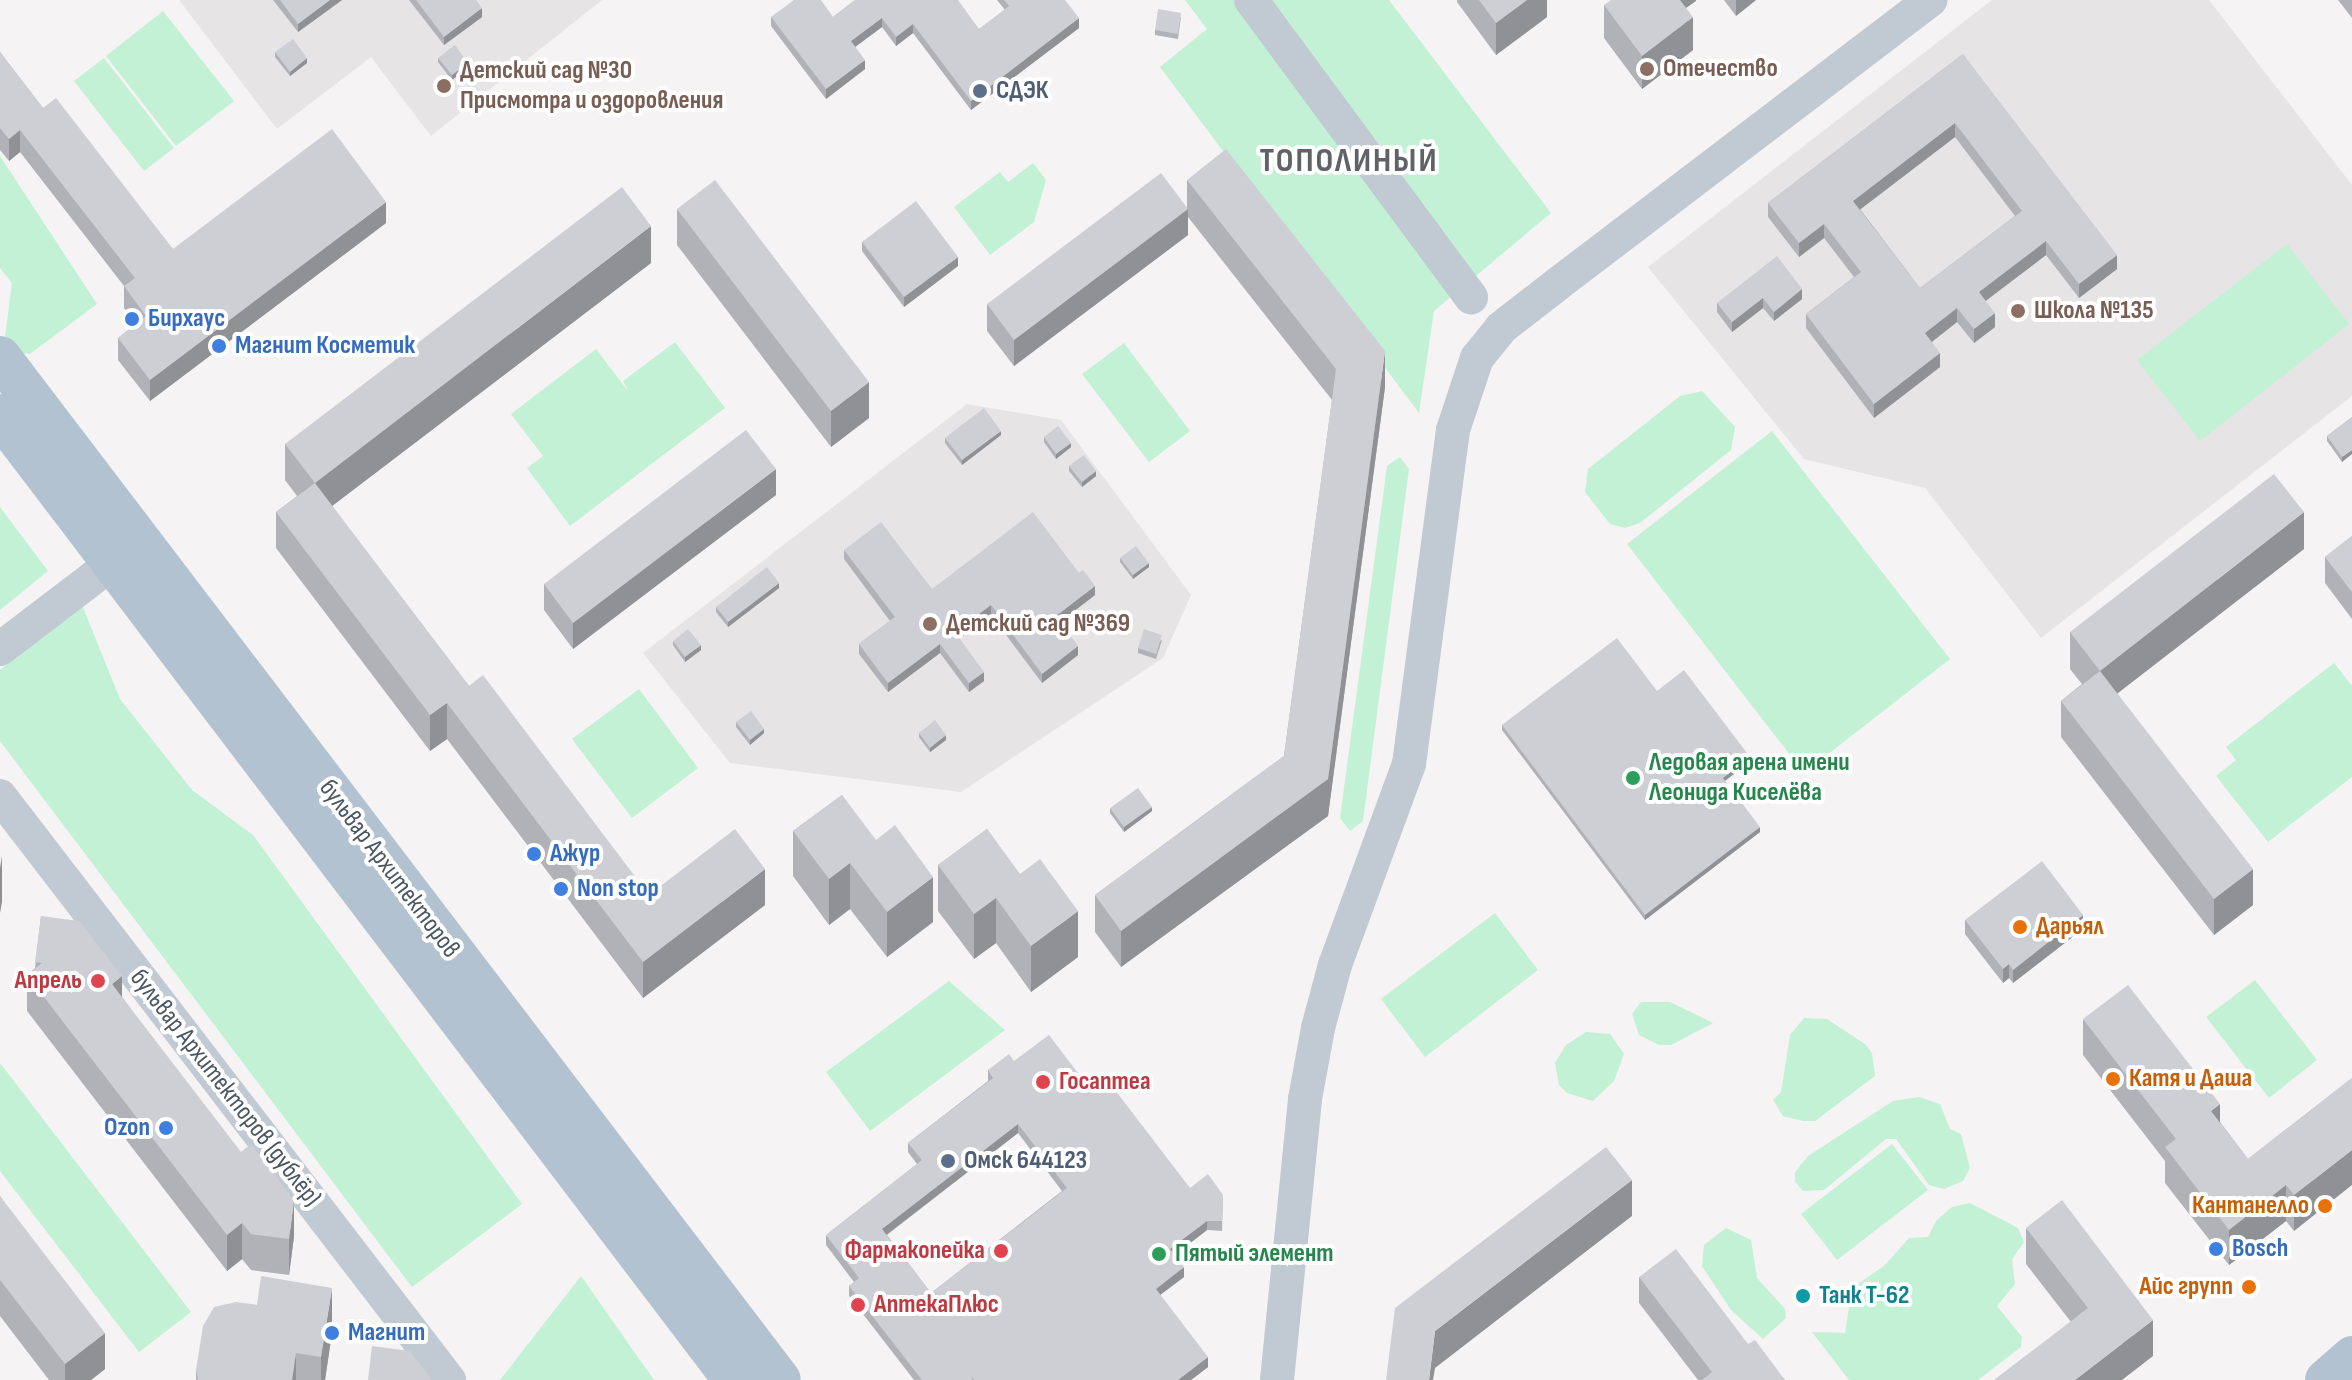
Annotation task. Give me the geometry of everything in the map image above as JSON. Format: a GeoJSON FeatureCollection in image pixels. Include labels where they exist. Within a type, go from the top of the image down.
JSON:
{"type":"FeatureCollection","features":[{"type":"Feature","properties":{"kind":"main road","name":"бульвар Архитекторов"},"geometry":{"type":"LineString","coordinates":[[0,357],[125,553],[734,1380]]}},
{"type":"Feature","properties":{"kind":"main road","name":"бульвар Архитекторов"},"geometry":{"type":"LineString","coordinates":[[0,415],[125,553],[780,1380]]}},
{"type":"Feature","properties":{"kind":"main road"},"geometry":{"type":"LineString","coordinates":[[2326,1380],[2352,1357]]}},
{"type":"Feature","properties":{"kind":"street"},"geometry":{"type":"LineString","coordinates":[[1251,0],[1471,297]]}},
{"type":"Feature","properties":{"kind":"street"},"geometry":{"type":"LineString","coordinates":[[1277,1380],[1305,1099],[1318,1028],[1335,965],[1409,764],[1453,430],[1477,358],[1501,328],[1930,0]]}},
{"type":"Feature","properties":{"kind":"street"},"geometry":{"type":"LineString","coordinates":[[0,649],[125,553]]}},
{"type":"Feature","properties":{"kind":"street","name":"бульвар Архитекторов (дублёр)"},"geometry":{"type":"LineString","coordinates":[[0,796],[449,1380]]}},
{"type":"Feature","properties":{"kind":"shaded area","name":"Детский сад №30 Присмотра и оздоровления"},"geometry":{"type":"Polygon","coordinates":[[[179,0],[602,0],[431,136],[371,57],[277,129],[179,0]]]}},
{"type":"Feature","properties":{"kind":"shaded area","name":"Школа №135"},"geometry":{"type":"Polygon","coordinates":[[[1992,0],[2209,0],[2352,185],[2352,396],[2041,638],[1925,488],[1804,459],[1648,267],[1992,0]]]}},
{"type":"Feature","properties":{"kind":"shaded area","name":"Детский сад №369"},"geometry":{"type":"Polygon","coordinates":[[[967,404],[1061,420],[1191,595],[1163,658],[961,792],[730,763],[643,653],[967,404]]]}},
{"type":"Feature","properties":{"kind":"green space"},"geometry":{"type":"Polygon","coordinates":[[[1185,0],[1389,0],[1551,213],[1434,311],[1419,413],[1160,67],[1207,29],[1185,0]]]}},
{"type":"Feature","properties":{"kind":"green space"},"geometry":{"type":"Polygon","coordinates":[[[163,11],[234,101],[176,146],[106,56],[163,11]]]}},
{"type":"Feature","properties":{"kind":"green space"},"geometry":{"type":"Polygon","coordinates":[[[104,58],[174,148],[144,171],[74,81],[104,58]]]}},
{"type":"Feature","properties":{"kind":"green space"},"geometry":{"type":"Polygon","coordinates":[[[0,156],[97,304],[30,354],[21,353],[5,337],[12,283],[0,268],[0,156]]]}},
{"type":"Feature","properties":{"kind":"green space"},"geometry":{"type":"Polygon","coordinates":[[[1033,163],[1046,180],[1034,222],[990,255],[954,207],[1000,172],[1008,182],[1033,163]]]}},
{"type":"Feature","properties":{"kind":"green space"},"geometry":{"type":"Polygon","coordinates":[[[2287,244],[2349,324],[2200,441],[2137,360],[2287,244]]]}},
{"type":"Feature","properties":{"kind":"green space"},"geometry":{"type":"Polygon","coordinates":[[[675,342],[725,408],[570,526],[527,468],[543,456],[511,414],[596,349],[628,391],[623,381],[675,342]]]}},
{"type":"Feature","properties":{"kind":"green space"},"geometry":{"type":"Polygon","coordinates":[[[1124,343],[1190,431],[1149,462],[1082,374],[1124,343]]]}},
{"type":"Feature","properties":{"kind":"green space"},"geometry":{"type":"Polygon","coordinates":[[[1702,391],[1735,427],[1731,450],[1640,523],[1625,528],[1610,524],[1585,492],[1588,469],[1680,396],[1702,391]]]}},
{"type":"Feature","properties":{"kind":"green space"},"geometry":{"type":"Polygon","coordinates":[[[1772,431],[1950,659],[1804,773],[1627,544],[1772,431]]]}},
{"type":"Feature","properties":{"kind":"green space"},"geometry":{"type":"Polygon","coordinates":[[[1400,457],[1409,469],[1363,821],[1350,831],[1340,818],[1387,466],[1400,457]]]}},
{"type":"Feature","properties":{"kind":"green space"},"geometry":{"type":"Polygon","coordinates":[[[0,507],[48,571],[0,610],[0,507]]]}},
{"type":"Feature","properties":{"kind":"green space"},"geometry":{"type":"Polygon","coordinates":[[[82,605],[120,699],[192,790],[253,835],[522,1204],[412,1287],[0,741],[0,670],[82,605]]]}},
{"type":"Feature","properties":{"kind":"green space"},"geometry":{"type":"Polygon","coordinates":[[[2334,663],[2352,686],[2352,777],[2268,842],[2216,776],[2236,760],[2226,747],[2334,663]]]}},
{"type":"Feature","properties":{"kind":"green space"},"geometry":{"type":"Polygon","coordinates":[[[639,689],[698,768],[632,818],[572,739],[639,689]]]}},
{"type":"Feature","properties":{"kind":"green space"},"geometry":{"type":"Polygon","coordinates":[[[1495,913],[1538,970],[1425,1057],[1381,999],[1495,913]]]}},
{"type":"Feature","properties":{"kind":"green space"},"geometry":{"type":"Polygon","coordinates":[[[2255,980],[2317,1060],[2269,1098],[2206,1017],[2255,980]]]}},
{"type":"Feature","properties":{"kind":"green space"},"geometry":{"type":"Polygon","coordinates":[[[949,981],[1005,1030],[870,1131],[826,1072],[949,981]]]}},
{"type":"Feature","properties":{"kind":"green space"},"geometry":{"type":"Polygon","coordinates":[[[1641,1002],[1670,1002],[1713,1023],[1671,1045],[1659,1045],[1639,1035],[1632,1014],[1641,1002]]]}},
{"type":"Feature","properties":{"kind":"green space"},"geometry":{"type":"Polygon","coordinates":[[[1804,1018],[1827,1019],[1865,1044],[1872,1053],[1875,1076],[1815,1121],[1783,1116],[1773,1100],[1781,1092],[1790,1035],[1804,1018]]]}},
{"type":"Feature","properties":{"kind":"green space"},"geometry":{"type":"Polygon","coordinates":[[[1586,1032],[1610,1034],[1624,1054],[1614,1081],[1593,1101],[1567,1093],[1559,1085],[1555,1063],[1566,1045],[1586,1032]]]}},
{"type":"Feature","properties":{"kind":"green space"},"geometry":{"type":"Polygon","coordinates":[[[0,1063],[191,1312],[139,1352],[0,1171],[0,1063]]]}},
{"type":"Feature","properties":{"kind":"green space"},"geometry":{"type":"Polygon","coordinates":[[[1919,1097],[1940,1104],[1950,1129],[1961,1134],[1970,1168],[1963,1181],[1944,1189],[1929,1185],[1896,1139],[1886,1139],[1824,1190],[1803,1191],[1795,1182],[1795,1172],[1808,1156],[1893,1101],[1919,1097]]]}},
{"type":"Feature","properties":{"kind":"green space"},"geometry":{"type":"Polygon","coordinates":[[[1892,1144],[1928,1190],[1837,1260],[1801,1214],[1892,1144]]]}},
{"type":"Feature","properties":{"kind":"green space"},"geometry":{"type":"Polygon","coordinates":[[[1970,1203],[2018,1228],[2024,1242],[2012,1259],[2015,1284],[1997,1306],[2022,1337],[2021,1347],[1978,1380],[1849,1380],[1812,1332],[1845,1333],[1852,1288],[1884,1266],[1909,1238],[1928,1237],[1936,1221],[1952,1207],[1970,1203]]]}},
{"type":"Feature","properties":{"kind":"green space"},"geometry":{"type":"Polygon","coordinates":[[[1726,1228],[1751,1240],[1757,1278],[1785,1309],[1786,1318],[1763,1339],[1731,1310],[1702,1266],[1704,1245],[1726,1228]]]}},
{"type":"Feature","properties":{"kind":"green space"},"geometry":{"type":"Polygon","coordinates":[[[581,1276],[654,1380],[500,1380],[581,1276]]]}},
{"type":"Feature","properties":{"kind":"building"},"geometry":{"type":"Polygon","coordinates":[[[280,0],[330,0],[298,24],[280,0]]]}},
{"type":"Feature","properties":{"kind":"building"},"geometry":{"type":"Polygon","coordinates":[[[416,0],[476,0],[482,8],[444,37],[416,0]]]}},
{"type":"Feature","properties":{"kind":"building"},"geometry":{"type":"Polygon","coordinates":[[[794,0],[821,0],[833,17],[855,0],[958,0],[979,29],[1009,6],[1004,0],[1065,0],[1079,18],[971,101],[913,24],[896,37],[882,18],[851,41],[865,60],[826,89],[771,17],[794,0]]]}},
{"type":"Feature","properties":{"kind":"building"},"geometry":{"type":"Polygon","coordinates":[[[1479,0],[1527,0],[1496,23],[1479,0]]]}},
{"type":"Feature","properties":{"kind":"building"},"geometry":{"type":"Polygon","coordinates":[[[1611,0],[1680,0],[1693,17],[1642,56],[1604,5],[1611,0]]]}},
{"type":"Feature","properties":{"kind":"building"},"geometry":{"type":"Polygon","coordinates":[[[1158,9],[1181,13],[1178,34],[1155,30],[1158,9]]]}},
{"type":"Feature","properties":{"kind":"building"},"geometry":{"type":"Polygon","coordinates":[[[293,39],[307,58],[290,72],[275,52],[293,39]]]}},
{"type":"Feature","properties":{"kind":"building"},"geometry":{"type":"Polygon","coordinates":[[[455,45],[468,63],[452,75],[438,58],[455,45]]]}},
{"type":"Feature","properties":{"kind":"building"},"geometry":{"type":"Polygon","coordinates":[[[0,52],[43,108],[56,98],[173,249],[332,129],[386,202],[150,380],[118,338],[146,316],[124,286],[135,278],[20,130],[9,139],[0,128],[0,52]]]}},
{"type":"Feature","properties":{"kind":"building"},"geometry":{"type":"Polygon","coordinates":[[[1963,54],[2117,255],[2079,284],[2046,241],[1979,292],[1995,313],[1974,329],[1957,308],[1925,333],[1940,353],[1874,404],[1806,314],[1861,272],[1824,224],[1799,243],[1768,203],[1963,54]],[[1955,123],[1853,201],[1920,288],[2022,211],[1955,123]]]}},
{"type":"Feature","properties":{"kind":"building"},"geometry":{"type":"Polygon","coordinates":[[[1226,149],[1385,351],[1328,779],[1121,931],[1095,895],[1284,756],[1336,369],[1187,180],[1226,149]]]}},
{"type":"Feature","properties":{"kind":"building"},"geometry":{"type":"Polygon","coordinates":[[[1161,173],[1188,209],[1014,340],[987,304],[1161,173]]]}},
{"type":"Feature","properties":{"kind":"building"},"geometry":{"type":"Polygon","coordinates":[[[715,180],[869,382],[831,411],[677,209],[715,180]]]}},
{"type":"Feature","properties":{"kind":"building"},"geometry":{"type":"Polygon","coordinates":[[[622,187],[651,226],[315,483],[285,444],[622,187]]]}},
{"type":"Feature","properties":{"kind":"building"},"geometry":{"type":"Polygon","coordinates":[[[916,201],[958,257],[904,297],[862,242],[916,201]]]}},
{"type":"Feature","properties":{"kind":"building"},"geometry":{"type":"Polygon","coordinates":[[[1777,256],[1802,289],[1774,312],[1763,298],[1732,322],[1717,303],[1777,256]]]}},
{"type":"Feature","properties":{"kind":"building"},"geometry":{"type":"Polygon","coordinates":[[[984,408],[1001,431],[962,460],[945,438],[984,408]]]}},
{"type":"Feature","properties":{"kind":"building"},"geometry":{"type":"Polygon","coordinates":[[[2352,417],[2352,450],[2342,457],[2327,436],[2352,417]]]}},
{"type":"Feature","properties":{"kind":"building"},"geometry":{"type":"Polygon","coordinates":[[[1058,426],[1071,443],[1056,454],[1044,437],[1058,426]]]}},
{"type":"Feature","properties":{"kind":"building"},"geometry":{"type":"Polygon","coordinates":[[[746,430],[776,469],[573,623],[544,584],[746,430]]]}},
{"type":"Feature","properties":{"kind":"building"},"geometry":{"type":"Polygon","coordinates":[[[1084,455],[1096,471],[1082,482],[1069,466],[1084,455]]]}},
{"type":"Feature","properties":{"kind":"building"},"geometry":{"type":"Polygon","coordinates":[[[2274,474],[2304,512],[2100,671],[2070,632],[2274,474]]]}},
{"type":"Feature","properties":{"kind":"building"},"geometry":{"type":"Polygon","coordinates":[[[315,483],[469,686],[483,675],[649,895],[735,829],[765,869],[643,962],[447,703],[430,715],[276,512],[315,483]]]}},
{"type":"Feature","properties":{"kind":"building"},"geometry":{"type":"Polygon","coordinates":[[[1033,512],[1079,573],[1083,570],[1095,586],[1056,616],[1078,646],[1042,674],[991,605],[955,632],[984,672],[969,683],[940,644],[888,683],[859,644],[895,617],[844,550],[881,522],[932,589],[1033,512]]]}},
{"type":"Feature","properties":{"kind":"building"},"geometry":{"type":"Polygon","coordinates":[[[2352,536],[2352,592],[2325,557],[2352,536]]]}},
{"type":"Feature","properties":{"kind":"building"},"geometry":{"type":"Polygon","coordinates":[[[1136,546],[1149,563],[1133,575],[1120,558],[1136,546]]]}},
{"type":"Feature","properties":{"kind":"building"},"geometry":{"type":"Polygon","coordinates":[[[767,567],[779,583],[728,622],[716,607],[767,567]]]}},
{"type":"Feature","properties":{"kind":"building"},"geometry":{"type":"Polygon","coordinates":[[[688,629],[701,645],[685,657],[673,641],[688,629]]]}},
{"type":"Feature","properties":{"kind":"building"},"geometry":{"type":"Polygon","coordinates":[[[1144,629],[1162,635],[1156,654],[1138,648],[1144,629]]]}},
{"type":"Feature","properties":{"kind":"building","name":"Ледовая арена имени Леонида Киселёва"},"geometry":{"type":"Polygon","coordinates":[[[1617,638],[1657,691],[1684,670],[1750,757],[1723,778],[1760,827],[1645,915],[1502,725],[1617,638]]]}},
{"type":"Feature","properties":{"kind":"building"},"geometry":{"type":"Polygon","coordinates":[[[2100,671],[2253,869],[2214,899],[2061,701],[2100,671]]]}},
{"type":"Feature","properties":{"kind":"building"},"geometry":{"type":"Polygon","coordinates":[[[751,711],[764,729],[750,740],[736,722],[751,711]]]}},
{"type":"Feature","properties":{"kind":"building"},"geometry":{"type":"Polygon","coordinates":[[[935,720],[946,735],[930,748],[919,733],[935,720]]]}},
{"type":"Feature","properties":{"kind":"building"},"geometry":{"type":"Polygon","coordinates":[[[1138,788],[1152,807],[1124,827],[1110,808],[1138,788]]]}},
{"type":"Feature","properties":{"kind":"building"},"geometry":{"type":"Polygon","coordinates":[[[842,795],[876,840],[895,825],[933,877],[887,912],[850,863],[829,879],[793,831],[842,795]]]}},
{"type":"Feature","properties":{"kind":"building"},"geometry":{"type":"Polygon","coordinates":[[[987,829],[1020,874],[1040,859],[1078,911],[1031,946],[996,898],[974,914],[938,865],[987,829]]]}},
{"type":"Feature","properties":{"kind":"building"},"geometry":{"type":"Polygon","coordinates":[[[2042,861],[2083,915],[2013,970],[2009,964],[2003,969],[1965,920],[2042,861]]]}},
{"type":"Feature","properties":{"kind":"building"},"geometry":{"type":"Polygon","coordinates":[[[41,916],[79,921],[122,976],[112,984],[241,1152],[251,1144],[294,1200],[289,1239],[251,1234],[242,1223],[227,1235],[27,975],[42,963],[35,962],[41,916]]]}},
{"type":"Feature","properties":{"kind":"building"},"geometry":{"type":"Polygon","coordinates":[[[2128,985],[2220,1104],[2211,1111],[2248,1159],[2352,1078],[2352,1150],[2294,1195],[2286,1185],[2229,1230],[2165,1147],[2176,1139],[2083,1019],[2128,985]]]}},
{"type":"Feature","properties":{"kind":"building"},"geometry":{"type":"Polygon","coordinates":[[[1049,1035],[1087,1085],[1102,1073],[1190,1188],[1208,1174],[1223,1195],[1222,1221],[1207,1221],[1170,1249],[1184,1267],[1156,1289],[1208,1357],[1178,1380],[922,1380],[849,1286],[859,1278],[826,1235],[922,1160],[908,1143],[993,1078],[988,1070],[1009,1054],[1014,1061],[1049,1035]],[[1018,1124],[882,1229],[931,1293],[1067,1188],[1018,1124]]]}},
{"type":"Feature","properties":{"kind":"building"},"geometry":{"type":"Polygon","coordinates":[[[1606,1147],[1632,1180],[1435,1331],[1429,1380],[1386,1380],[1395,1308],[1606,1147]]]}},
{"type":"Feature","properties":{"kind":"building"},"geometry":{"type":"Polygon","coordinates":[[[0,1196],[105,1333],[65,1364],[0,1280],[0,1196]]]}},
{"type":"Feature","properties":{"kind":"building"},"geometry":{"type":"Polygon","coordinates":[[[2062,1200],[2153,1320],[2075,1380],[1994,1380],[2088,1308],[2026,1228],[2062,1200]]]}},
{"type":"Feature","properties":{"kind":"building"},"geometry":{"type":"Polygon","coordinates":[[[1676,1249],[1748,1344],[1755,1340],[1785,1380],[1702,1380],[1712,1372],[1639,1277],[1676,1249]]]}},
{"type":"Feature","properties":{"kind":"building"},"geometry":{"type":"Polygon","coordinates":[[[261,1276],[332,1288],[321,1357],[296,1353],[292,1380],[198,1380],[196,1370],[203,1326],[214,1307],[236,1302],[257,1305],[261,1276]]]}},
{"type":"Feature","properties":{"kind":"building"},"geometry":{"type":"Polygon","coordinates":[[[372,1346],[410,1351],[432,1380],[368,1380],[372,1346]]]}},
{"type":"Feature","properties":{"kind":"place","name":"Отечество"},"geometry":{"type":"Point","coordinates":[1647,69]}},
{"type":"Feature","properties":{"kind":"place","name":"Детский сад №30 Присмотра и оздоровления"},"geometry":{"type":"Point","coordinates":[444,86]}},
{"type":"Feature","properties":{"kind":"place","name":"СДЭК"},"geometry":{"type":"Point","coordinates":[980,91]}},
{"type":"Feature","properties":{"kind":"place","name":"Школа №135"},"geometry":{"type":"Point","coordinates":[2018,311]}},
{"type":"Feature","properties":{"kind":"place","name":"Бирхаус"},"geometry":{"type":"Point","coordinates":[132,319]}},
{"type":"Feature","properties":{"kind":"place","name":"Магнит Косметик"},"geometry":{"type":"Point","coordinates":[219,346]}},
{"type":"Feature","properties":{"kind":"place","name":"Детский сад №369"},"geometry":{"type":"Point","coordinates":[930,624]}},
{"type":"Feature","properties":{"kind":"place","name":"Ледовая арена имени Леонида Киселёва"},"geometry":{"type":"Point","coordinates":[1633,778]}},
{"type":"Feature","properties":{"kind":"place","name":"Ажур"},"geometry":{"type":"Point","coordinates":[534,854]}},
{"type":"Feature","properties":{"kind":"place","name":"Non stop"},"geometry":{"type":"Point","coordinates":[561,889]}},
{"type":"Feature","properties":{"kind":"place","name":"Дарьял"},"geometry":{"type":"Point","coordinates":[2020,927]}},
{"type":"Feature","properties":{"kind":"place","name":"Апрель"},"geometry":{"type":"Point","coordinates":[98,981]}},
{"type":"Feature","properties":{"kind":"place","name":"Катя и Даша"},"geometry":{"type":"Point","coordinates":[2113,1079]}},
{"type":"Feature","properties":{"kind":"place","name":"Госаптеа"},"geometry":{"type":"Point","coordinates":[1043,1082]}},
{"type":"Feature","properties":{"kind":"place","name":"Ozon"},"geometry":{"type":"Point","coordinates":[166,1128]}},
{"type":"Feature","properties":{"kind":"place","name":"Омск 644123"},"geometry":{"type":"Point","coordinates":[948,1161]}},
{"type":"Feature","properties":{"kind":"place","name":"Кантанелло"},"geometry":{"type":"Point","coordinates":[2325,1206]}},
{"type":"Feature","properties":{"kind":"place","name":"Bosch"},"geometry":{"type":"Point","coordinates":[2216,1249]}},
{"type":"Feature","properties":{"kind":"place","name":"Фармакопейка"},"geometry":{"type":"Point","coordinates":[1001,1251]}},
{"type":"Feature","properties":{"kind":"place","name":"Пятый элемент"},"geometry":{"type":"Point","coordinates":[1159,1254]}},
{"type":"Feature","properties":{"kind":"place","name":"Айс групп"},"geometry":{"type":"Point","coordinates":[2249,1287]}},
{"type":"Feature","properties":{"kind":"place","name":"Танк Т-62"},"geometry":{"type":"Point","coordinates":[1803,1296]}},
{"type":"Feature","properties":{"kind":"place","name":"АптекаПлюс"},"geometry":{"type":"Point","coordinates":[858,1305]}},
{"type":"Feature","properties":{"kind":"place","name":"Магнит"},"geometry":{"type":"Point","coordinates":[332,1333]}},
{"type":"Feature","properties":{"kind":"district","name":"ТОПОЛИНЫЙ"},"geometry":{"type":"Point","coordinates":[1349,161]}}]}
